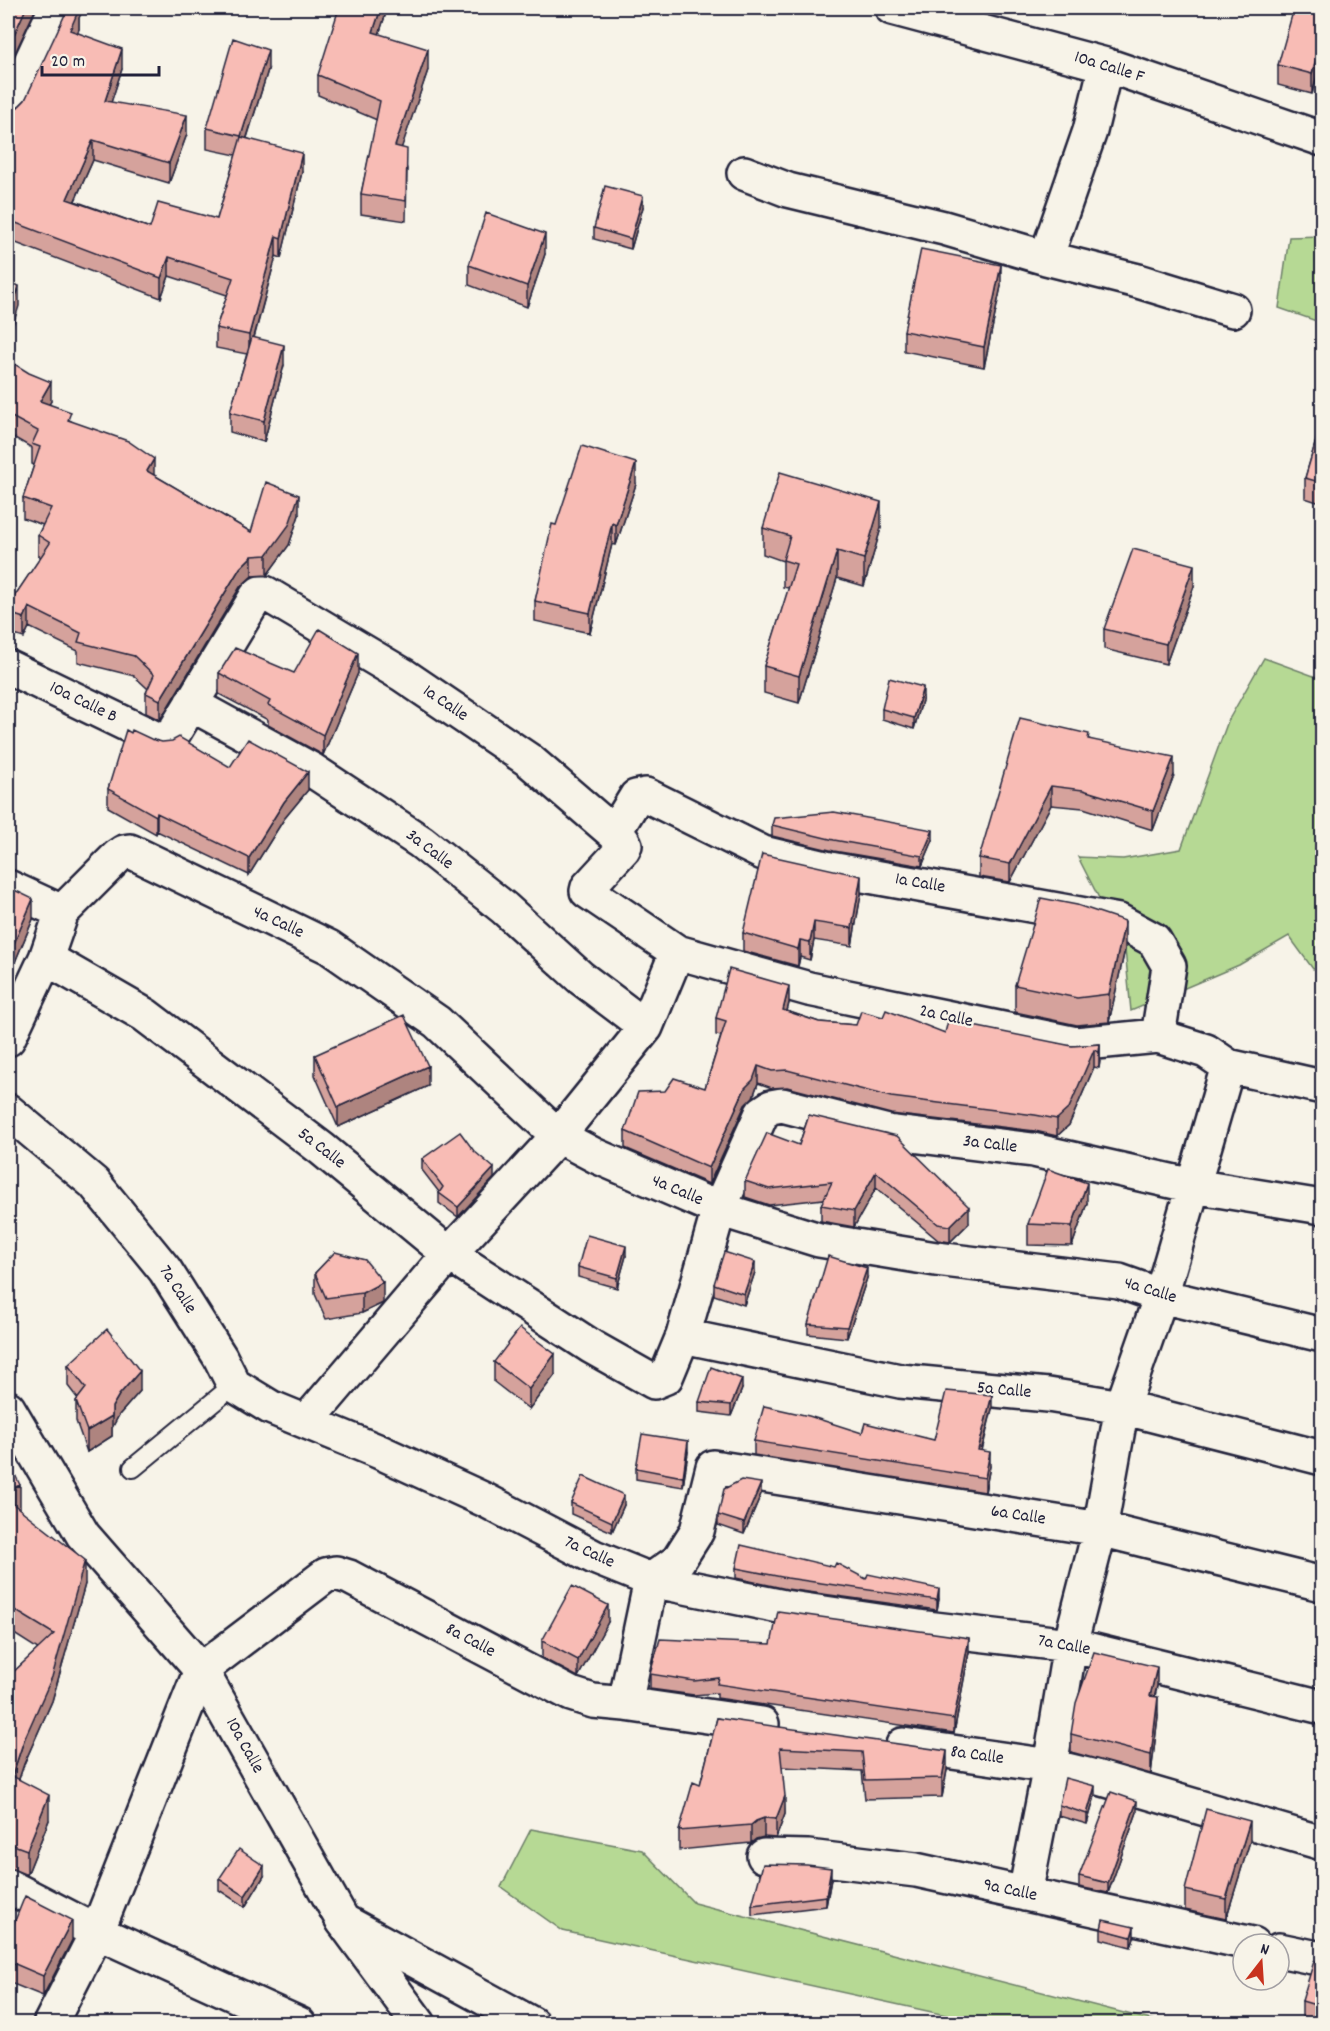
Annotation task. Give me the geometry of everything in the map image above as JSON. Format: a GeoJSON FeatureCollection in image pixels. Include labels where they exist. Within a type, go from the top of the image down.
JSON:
{"type":"FeatureCollection","features":[{"type":"Feature","properties":{"kind":"street"},"geometry":{"type":"LineString","coordinates":[[8,111],[56,8]]}},
{"type":"Feature","properties":{"kind":"street","name":"10a Calle F"},"geometry":{"type":"LineString","coordinates":[[892,8],[1106,65],[1323,139]]}},
{"type":"Feature","properties":{"kind":"street"},"geometry":{"type":"LineString","coordinates":[[1046,258],[1090,131],[1106,65]]}},
{"type":"Feature","properties":{"kind":"street"},"geometry":{"type":"LineString","coordinates":[[744,173],[788,190],[933,225],[1046,258],[1138,281],[1233,310]]}},
{"type":"Feature","properties":{"kind":"street","name":"1a Calle"},"geometry":{"type":"LineString","coordinates":[[191,704],[256,597],[260,593],[265,593],[403,675],[530,761],[618,841],[636,797],[646,795],[763,853],[830,869],[1119,921],[1154,940],[1169,966],[1158,1036]]}},
{"type":"Feature","properties":{"kind":"street","name":"10a Calle B"},"geometry":{"type":"LineString","coordinates":[[8,667],[159,740],[170,739],[191,704]]}},
{"type":"Feature","properties":{"kind":"street","name":"3a Calle"},"geometry":{"type":"LineString","coordinates":[[191,704],[312,770],[421,842],[504,908],[581,978],[646,1027]]}},
{"type":"Feature","properties":{"kind":"street","name":"2a Calle"},"geometry":{"type":"LineString","coordinates":[[618,841],[587,891],[677,952],[809,988],[1076,1044],[1158,1036],[1206,1051],[1228,1066],[1323,1088]]}},
{"type":"Feature","properties":{"kind":"street","name":"4a Calle"},"geometry":{"type":"LineString","coordinates":[[62,912],[118,856],[130,851],[329,947],[437,1022],[558,1136],[596,1156],[719,1209],[819,1240],[936,1259],[1119,1281],[1161,1296],[1323,1335]]}},
{"type":"Feature","properties":{"kind":"street"},"geometry":{"type":"LineString","coordinates":[[8,887],[62,912],[46,958],[8,1039]]}},
{"type":"Feature","properties":{"kind":"street"},"geometry":{"type":"LineString","coordinates":[[307,1422],[449,1254],[558,1136],[646,1027],[677,952]]}},
{"type":"Feature","properties":{"kind":"street","name":"5a Calle"},"geometry":{"type":"LineString","coordinates":[[46,958],[145,1015],[322,1149],[449,1254],[592,1347],[654,1382],[666,1377],[683,1336],[900,1381],[1048,1395],[1122,1407],[1323,1458]]}},
{"type":"Feature","properties":{"kind":"street"},"geometry":{"type":"LineString","coordinates":[[1025,1894],[1050,1766],[1070,1645],[1100,1529],[1122,1407],[1161,1296],[1228,1066]]}},
{"type":"Feature","properties":{"kind":"street","name":"3a Calle"},"geometry":{"type":"LineString","coordinates":[[683,1336],[719,1209],[762,1113],[771,1107],[782,1105],[888,1132],[1033,1150],[1193,1186],[1323,1207]]}},
{"type":"Feature","properties":{"kind":"street","name":"7a Calle"},"geometry":{"type":"LineString","coordinates":[[8,1111],[94,1183],[165,1270],[220,1357],[234,1385],[270,1407],[485,1500],[594,1557],[651,1580],[784,1607],[926,1628],[1070,1645],[1323,1707]]}},
{"type":"Feature","properties":{"kind":"street","name":"10a Calle"},"geometry":{"type":"LineString","coordinates":[[8,1408],[83,1535],[201,1670],[343,1921],[419,2024]]}},
{"type":"Feature","properties":{"kind":"street","name":"6a Calle"},"geometry":{"type":"LineString","coordinates":[[651,1580],[678,1561],[697,1531],[712,1469],[717,1467],[1100,1529],[1323,1584]]}},
{"type":"Feature","properties":{"kind":"street","name":"8a Calle"},"geometry":{"type":"LineString","coordinates":[[201,1670],[326,1575],[336,1573],[349,1577],[571,1694],[609,1703],[789,1728]]}},
{"type":"Feature","properties":{"kind":"street"},"geometry":{"type":"LineString","coordinates":[[609,1703],[651,1580]]}},
{"type":"Feature","properties":{"kind":"street"},"geometry":{"type":"LineString","coordinates":[[50,2024],[97,1932],[201,1670]]}},
{"type":"Feature","properties":{"kind":"street","name":"8a Calle"},"geometry":{"type":"LineString","coordinates":[[870,1740],[1050,1766],[1096,1777],[1323,1843]]}},
{"type":"Feature","properties":{"kind":"street","name":"9a Calle"},"geometry":{"type":"LineString","coordinates":[[765,1856],[808,1857],[915,1870],[1231,1939]]}},
{"type":"Feature","properties":{"kind":"street"},"geometry":{"type":"LineString","coordinates":[[8,1886],[97,1932],[299,2024]]}},
{"type":"Feature","properties":{"kind":"street"},"geometry":{"type":"LineString","coordinates":[[343,1921],[532,2024]]}},
{"type":"Feature","properties":{"kind":"street"},"geometry":{"type":"LineString","coordinates":[[1291,1952],[1323,1959]]}},
{"type":"Feature","properties":{"kind":"lane"},"geometry":{"type":"LineString","coordinates":[[133,1468],[234,1385]]}},
{"type":"Feature","properties":{"kind":"green space"},"geometry":{"type":"Polygon","coordinates":[[[1322,236],[1322,323],[1279,308],[1289,237],[1322,236]]]}},
{"type":"Feature","properties":{"kind":"green space"},"geometry":{"type":"Polygon","coordinates":[[[1264,658],[1322,679],[1322,968],[1313,969],[1289,936],[1239,965],[1131,1011],[1125,949],[1078,857],[1123,859],[1181,849],[1228,721],[1264,658]]]}},
{"type":"Feature","properties":{"kind":"green space"},"geometry":{"type":"Polygon","coordinates":[[[531,1829],[642,1850],[694,1903],[1163,2023],[982,2023],[563,1931],[501,1887],[531,1829]]]}},
{"type":"Feature","properties":{"kind":"building"},"geometry":{"type":"Polygon","coordinates":[[[8,8],[26,8],[8,48],[8,8]]]}},
{"type":"Feature","properties":{"kind":"building"},"geometry":{"type":"Polygon","coordinates":[[[68,8],[79,9],[70,30],[122,49],[105,101],[187,115],[169,163],[93,140],[67,199],[150,228],[158,203],[217,219],[241,137],[302,153],[281,238],[276,236],[249,335],[216,328],[233,278],[169,257],[161,278],[8,220],[8,110],[18,107],[25,100],[68,8]]]}},
{"type":"Feature","properties":{"kind":"building"},"geometry":{"type":"Polygon","coordinates":[[[339,8],[381,8],[373,32],[428,49],[395,146],[407,149],[406,201],[361,194],[380,101],[318,75],[339,8]]]}},
{"type":"Feature","properties":{"kind":"building"},"geometry":{"type":"Polygon","coordinates":[[[1294,8],[1323,8],[1323,35],[1312,74],[1278,65],[1294,8]]]}},
{"type":"Feature","properties":{"kind":"building"},"geometry":{"type":"Polygon","coordinates":[[[233,38],[268,50],[241,136],[207,128],[233,38]]]}},
{"type":"Feature","properties":{"kind":"building"},"geometry":{"type":"Polygon","coordinates":[[[605,186],[643,196],[631,239],[594,228],[605,186]]]}},
{"type":"Feature","properties":{"kind":"building"},"geometry":{"type":"Polygon","coordinates":[[[486,213],[545,234],[527,286],[469,265],[486,213]]]}},
{"type":"Feature","properties":{"kind":"building"},"geometry":{"type":"Polygon","coordinates":[[[921,249],[1001,265],[984,347],[904,331],[921,249]]]}},
{"type":"Feature","properties":{"kind":"building"},"geometry":{"type":"Polygon","coordinates":[[[8,282],[19,286],[8,322],[8,282]]]}},
{"type":"Feature","properties":{"kind":"building"},"geometry":{"type":"Polygon","coordinates":[[[252,337],[284,345],[264,421],[230,412],[252,337]]]}},
{"type":"Feature","properties":{"kind":"building"},"geometry":{"type":"Polygon","coordinates":[[[8,360],[29,373],[51,382],[40,401],[71,412],[68,420],[128,441],[154,459],[147,471],[251,532],[266,482],[299,495],[289,525],[267,555],[252,556],[240,568],[160,700],[146,693],[154,675],[134,656],[78,642],[81,633],[29,607],[24,618],[8,613],[8,593],[14,597],[50,543],[38,535],[51,508],[23,498],[40,447],[32,444],[38,431],[8,415],[8,360]]]}},
{"type":"Feature","properties":{"kind":"building"},"geometry":{"type":"Polygon","coordinates":[[[1323,417],[1323,483],[1305,478],[1323,417]]]}},
{"type":"Feature","properties":{"kind":"building"},"geometry":{"type":"Polygon","coordinates":[[[582,446],[636,463],[616,525],[612,523],[590,613],[535,601],[552,524],[556,525],[582,446]]]}},
{"type":"Feature","properties":{"kind":"building"},"geometry":{"type":"Polygon","coordinates":[[[780,472],[881,502],[864,559],[837,551],[799,676],[764,666],[796,564],[783,560],[790,536],[763,528],[780,472]]]}},
{"type":"Feature","properties":{"kind":"building"},"geometry":{"type":"Polygon","coordinates":[[[1133,549],[1194,565],[1166,644],[1104,629],[1133,549]]]}},
{"type":"Feature","properties":{"kind":"building"},"geometry":{"type":"Polygon","coordinates":[[[319,629],[358,653],[323,735],[268,705],[270,701],[219,673],[235,648],[294,673],[319,629]]]}},
{"type":"Feature","properties":{"kind":"building"},"geometry":{"type":"Polygon","coordinates":[[[889,678],[923,687],[914,718],[882,709],[889,678]]]}},
{"type":"Feature","properties":{"kind":"building"},"geometry":{"type":"Polygon","coordinates":[[[1020,718],[1089,734],[1088,739],[1174,757],[1153,811],[1083,790],[1051,786],[1010,864],[979,858],[1020,718]]]}},
{"type":"Feature","properties":{"kind":"building"},"geometry":{"type":"Polygon","coordinates":[[[126,730],[131,733],[132,730],[162,742],[172,741],[179,737],[230,767],[248,739],[308,772],[284,802],[249,858],[157,813],[156,816],[108,789],[126,730]]]}},
{"type":"Feature","properties":{"kind":"building"},"geometry":{"type":"Polygon","coordinates":[[[834,812],[933,830],[922,856],[834,840],[772,825],[774,818],[834,812]]]}},
{"type":"Feature","properties":{"kind":"building"},"geometry":{"type":"Polygon","coordinates":[[[762,854],[861,876],[852,928],[814,922],[810,942],[800,940],[798,949],[743,933],[762,854]]]}},
{"type":"Feature","properties":{"kind":"building"},"geometry":{"type":"Polygon","coordinates":[[[8,887],[33,899],[12,948],[8,947],[8,887]]]}},
{"type":"Feature","properties":{"kind":"building"},"geometry":{"type":"Polygon","coordinates":[[[1041,898],[1077,905],[1125,921],[1109,994],[1077,998],[1015,985],[1041,898]]]}},
{"type":"Feature","properties":{"kind":"building"},"geometry":{"type":"Polygon","coordinates":[[[729,969],[789,986],[783,1010],[819,1022],[856,1025],[861,1011],[883,1017],[886,1010],[945,1033],[948,1021],[1072,1046],[1100,1044],[1099,1052],[1094,1050],[1069,1108],[1057,1119],[891,1097],[787,1070],[772,1071],[758,1066],[753,1080],[745,1088],[709,1168],[625,1131],[638,1092],[665,1091],[674,1078],[705,1088],[726,1021],[716,1018],[729,969]]]}},
{"type":"Feature","properties":{"kind":"building"},"geometry":{"type":"Polygon","coordinates":[[[404,1015],[428,1066],[338,1107],[315,1055],[404,1015]]]}},
{"type":"Feature","properties":{"kind":"building"},"geometry":{"type":"Polygon","coordinates":[[[809,1115],[897,1136],[969,1207],[950,1226],[938,1224],[876,1172],[854,1211],[821,1205],[832,1182],[769,1189],[745,1181],[767,1133],[799,1145],[809,1115]]]}},
{"type":"Feature","properties":{"kind":"building"},"geometry":{"type":"Polygon","coordinates":[[[460,1132],[474,1151],[494,1168],[458,1207],[439,1193],[443,1187],[422,1159],[460,1132]]]}},
{"type":"Feature","properties":{"kind":"building"},"geometry":{"type":"Polygon","coordinates":[[[1048,1169],[1087,1183],[1072,1226],[1028,1224],[1048,1169]]]}},
{"type":"Feature","properties":{"kind":"building"},"geometry":{"type":"Polygon","coordinates":[[[587,1235],[626,1246],[617,1278],[578,1267],[587,1235]]]}},
{"type":"Feature","properties":{"kind":"building"},"geometry":{"type":"Polygon","coordinates":[[[335,1252],[365,1260],[383,1282],[362,1293],[326,1298],[315,1273],[335,1252]]]}},
{"type":"Feature","properties":{"kind":"building"},"geometry":{"type":"Polygon","coordinates":[[[724,1252],[755,1262],[744,1294],[714,1284],[724,1252]]]}},
{"type":"Feature","properties":{"kind":"building"},"geometry":{"type":"Polygon","coordinates":[[[828,1256],[867,1268],[847,1327],[808,1324],[828,1256]]]}},
{"type":"Feature","properties":{"kind":"building"},"geometry":{"type":"Polygon","coordinates":[[[520,1328],[555,1354],[529,1389],[494,1362],[520,1328]]]}},
{"type":"Feature","properties":{"kind":"building"},"geometry":{"type":"Polygon","coordinates":[[[107,1329],[140,1371],[119,1395],[112,1407],[112,1416],[87,1431],[76,1401],[86,1388],[68,1365],[107,1329]]]}},
{"type":"Feature","properties":{"kind":"building"},"geometry":{"type":"Polygon","coordinates":[[[711,1367],[742,1379],[731,1405],[699,1402],[711,1367]]]}},
{"type":"Feature","properties":{"kind":"building"},"geometry":{"type":"Polygon","coordinates":[[[946,1391],[992,1395],[978,1450],[990,1452],[985,1478],[754,1441],[764,1406],[809,1416],[862,1433],[865,1423],[934,1440],[946,1391]]]}},
{"type":"Feature","properties":{"kind":"building"},"geometry":{"type":"Polygon","coordinates":[[[642,1434],[688,1441],[683,1477],[636,1468],[642,1434]]]}},
{"type":"Feature","properties":{"kind":"building"},"geometry":{"type":"Polygon","coordinates":[[[8,1460],[20,1485],[8,1490],[8,1460]]]}},
{"type":"Feature","properties":{"kind":"building"},"geometry":{"type":"Polygon","coordinates":[[[583,1476],[624,1495],[612,1522],[571,1503],[583,1476]]]}},
{"type":"Feature","properties":{"kind":"building"},"geometry":{"type":"Polygon","coordinates":[[[741,1480],[761,1483],[744,1523],[718,1515],[724,1489],[741,1480]]]}},
{"type":"Feature","properties":{"kind":"building"},"geometry":{"type":"Polygon","coordinates":[[[8,1500],[85,1560],[52,1677],[24,1740],[12,1776],[49,1795],[27,1850],[8,1843],[8,1677],[54,1634],[8,1606],[8,1500]]]}},
{"type":"Feature","properties":{"kind":"building"},"geometry":{"type":"Polygon","coordinates":[[[741,1545],[834,1567],[836,1563],[866,1579],[868,1574],[939,1589],[937,1600],[787,1578],[736,1568],[741,1545]]]}},
{"type":"Feature","properties":{"kind":"building"},"geometry":{"type":"Polygon","coordinates":[[[572,1586],[608,1605],[578,1660],[542,1641],[572,1586]]]}},
{"type":"Feature","properties":{"kind":"building"},"geometry":{"type":"Polygon","coordinates":[[[778,1611],[969,1638],[954,1719],[717,1684],[719,1678],[694,1681],[650,1674],[660,1639],[771,1644],[778,1611]]]}},
{"type":"Feature","properties":{"kind":"building"},"geometry":{"type":"Polygon","coordinates":[[[1094,1652],[1157,1667],[1150,1696],[1158,1697],[1151,1755],[1071,1734],[1076,1703],[1094,1652]]]}},
{"type":"Feature","properties":{"kind":"building"},"geometry":{"type":"Polygon","coordinates":[[[717,1718],[947,1751],[942,1778],[865,1780],[862,1752],[780,1748],[785,1796],[776,1819],[764,1818],[751,1825],[679,1831],[693,1782],[700,1785],[717,1718]]]}},
{"type":"Feature","properties":{"kind":"building"},"geometry":{"type":"Polygon","coordinates":[[[1065,1778],[1095,1786],[1087,1814],[1059,1805],[1065,1778]]]}},
{"type":"Feature","properties":{"kind":"building"},"geometry":{"type":"Polygon","coordinates":[[[1111,1792],[1137,1801],[1108,1883],[1079,1876],[1111,1792]]]}},
{"type":"Feature","properties":{"kind":"building"},"geometry":{"type":"Polygon","coordinates":[[[1206,1809],[1250,1821],[1226,1899],[1185,1890],[1206,1809]]]}},
{"type":"Feature","properties":{"kind":"building"},"geometry":{"type":"Polygon","coordinates":[[[239,1849],[264,1866],[245,1896],[219,1879],[239,1849]]]}},
{"type":"Feature","properties":{"kind":"building"},"geometry":{"type":"Polygon","coordinates":[[[763,1864],[831,1868],[826,1896],[752,1905],[763,1864]]]}},
{"type":"Feature","properties":{"kind":"building"},"geometry":{"type":"Polygon","coordinates":[[[25,1896],[72,1920],[43,1976],[8,1961],[8,1938],[25,1896]]]}},
{"type":"Feature","properties":{"kind":"building"},"geometry":{"type":"Polygon","coordinates":[[[1103,1920],[1134,1927],[1131,1937],[1101,1929],[1103,1920]]]}},
{"type":"Feature","properties":{"kind":"building"},"geometry":{"type":"Polygon","coordinates":[[[1314,1961],[1323,1961],[1323,2024],[1314,2024],[1319,2006],[1302,2001],[1314,1961]]]}}]}
